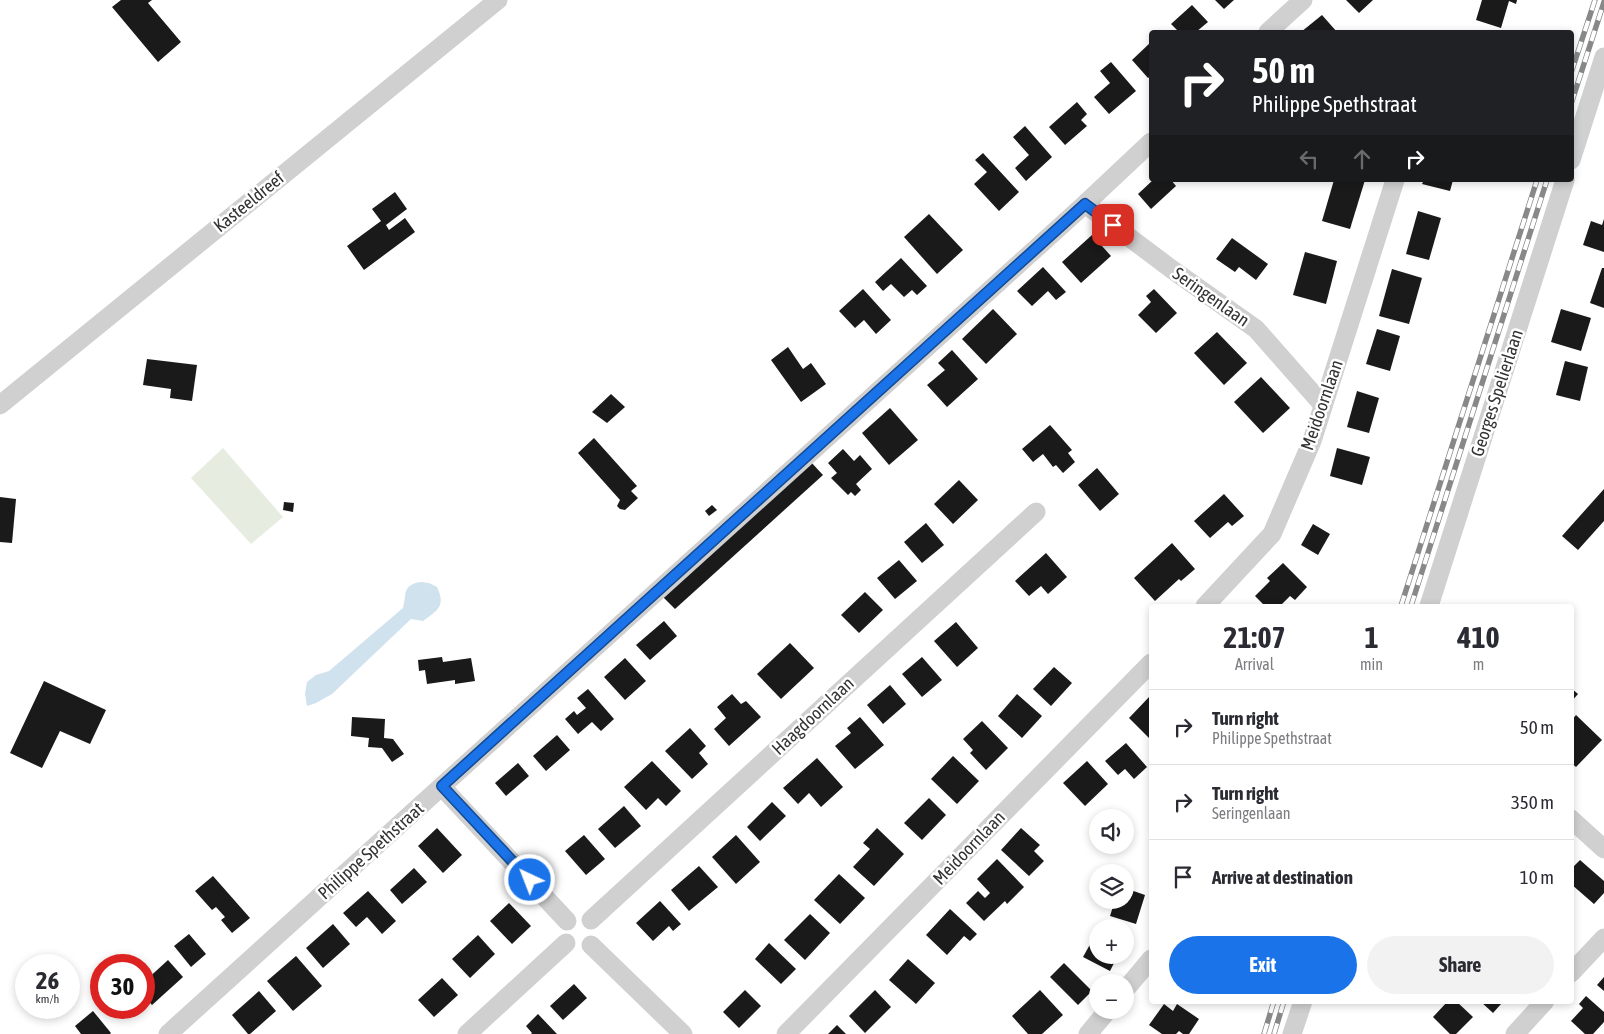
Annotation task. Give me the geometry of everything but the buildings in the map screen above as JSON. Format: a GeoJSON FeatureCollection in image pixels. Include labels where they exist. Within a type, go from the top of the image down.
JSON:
{"type":"FeatureCollection","features":[{"type":"Feature","properties":{"kind":"street","name":"Kasteeldreef"},"geometry":{"type":"LineString","coordinates":[[0,405],[498,0]]}},
{"type":"Feature","properties":{"kind":"street"},"geometry":{"type":"LineString","coordinates":[[1270,30],[1303,0]]}},
{"type":"Feature","properties":{"kind":"street"},"geometry":{"type":"LineString","coordinates":[[1574,151],[1604,57]]}},
{"type":"Feature","properties":{"kind":"street","name":"Philippe Spethstraat"},"geometry":{"type":"LineString","coordinates":[[168,1034],[1085,204],[1149,144]]}},
{"type":"Feature","properties":{"kind":"street","name":"Meidoornlaan"},"geometry":{"type":"LineString","coordinates":[[1207,604],[1272,534],[1312,441],[1395,182]]}},
{"type":"Feature","properties":{"kind":"street","name":"Georges Spelierlaan"},"geometry":{"type":"LineString","coordinates":[[1430,604],[1564,182]]}},
{"type":"Feature","properties":{"kind":"street","name":"Seringenlaan"},"geometry":{"type":"LineString","coordinates":[[1085,204],[1170,268],[1256,329],[1323,405]]}},
{"type":"Feature","properties":{"kind":"street","name":"Haagdoornlaan"},"geometry":{"type":"LineString","coordinates":[[591,920],[1036,512]]}},
{"type":"Feature","properties":{"kind":"street","name":"Meidoornlaan"},"geometry":{"type":"LineString","coordinates":[[786,1034],[1149,665]]}},
{"type":"Feature","properties":{"kind":"street"},"geometry":{"type":"LineString","coordinates":[[442,786],[567,921]]}},
{"type":"Feature","properties":{"kind":"street"},"geometry":{"type":"LineString","coordinates":[[1574,822],[1604,849]]}},
{"type":"Feature","properties":{"kind":"street"},"geometry":{"type":"LineString","coordinates":[[580,916],[591,920],[596,932],[591,945],[580,949],[566,943],[562,933],[567,921],[580,916]]}},
{"type":"Feature","properties":{"kind":"street"},"geometry":{"type":"LineString","coordinates":[[1574,970],[1604,938]]}},
{"type":"Feature","properties":{"kind":"street"},"geometry":{"type":"LineString","coordinates":[[468,1034],[566,943]]}},
{"type":"Feature","properties":{"kind":"street"},"geometry":{"type":"LineString","coordinates":[[591,945],[683,1034]]}},
{"type":"Feature","properties":{"kind":"street"},"geometry":{"type":"LineString","coordinates":[[1134,979],[1149,961]]}},
{"type":"Feature","properties":{"kind":"street"},"geometry":{"type":"LineString","coordinates":[[1292,1034],[1301,1004]]}},
{"type":"Feature","properties":{"kind":"street"},"geometry":{"type":"LineString","coordinates":[[1515,1034],[1543,1004]]}},
{"type":"Feature","properties":{"kind":"street"},"geometry":{"type":"LineString","coordinates":[[1088,1034],[1100,1019]]}},
{"type":"Feature","properties":{"kind":"shaded area"},"geometry":{"type":"Polygon","coordinates":[[[223,448],[283,517],[251,544],[191,478],[223,448]]]}},
{"type":"Feature","properties":{"kind":"water"},"geometry":{"type":"Polygon","coordinates":[[[421,582],[437,587],[441,599],[439,607],[423,621],[411,619],[332,694],[307,706],[305,694],[307,682],[316,675],[329,671],[403,608],[406,590],[411,585],[421,582]]]}},
{"type":"Feature","properties":{"kind":"railway"},"geometry":{"type":"LineString","coordinates":[[1574,64],[1595,0]]}},
{"type":"Feature","properties":{"kind":"railway"},"geometry":{"type":"LineString","coordinates":[[1574,95],[1604,2]]}},
{"type":"Feature","properties":{"kind":"railway"},"geometry":{"type":"LineString","coordinates":[[1402,604],[1536,182]]}},
{"type":"Feature","properties":{"kind":"railway"},"geometry":{"type":"LineString","coordinates":[[1412,604],[1546,182]]}},
{"type":"Feature","properties":{"kind":"railway"},"geometry":{"type":"LineString","coordinates":[[1264,1034],[1273,1004]]}},
{"type":"Feature","properties":{"kind":"railway"},"geometry":{"type":"LineString","coordinates":[[1274,1034],[1283,1004]]}},
{"type":"Feature","properties":{"kind":"route"},"geometry":{"type":"LineString","coordinates":[[530,880],[442,786],[1085,204],[1113,225]]}}]}
